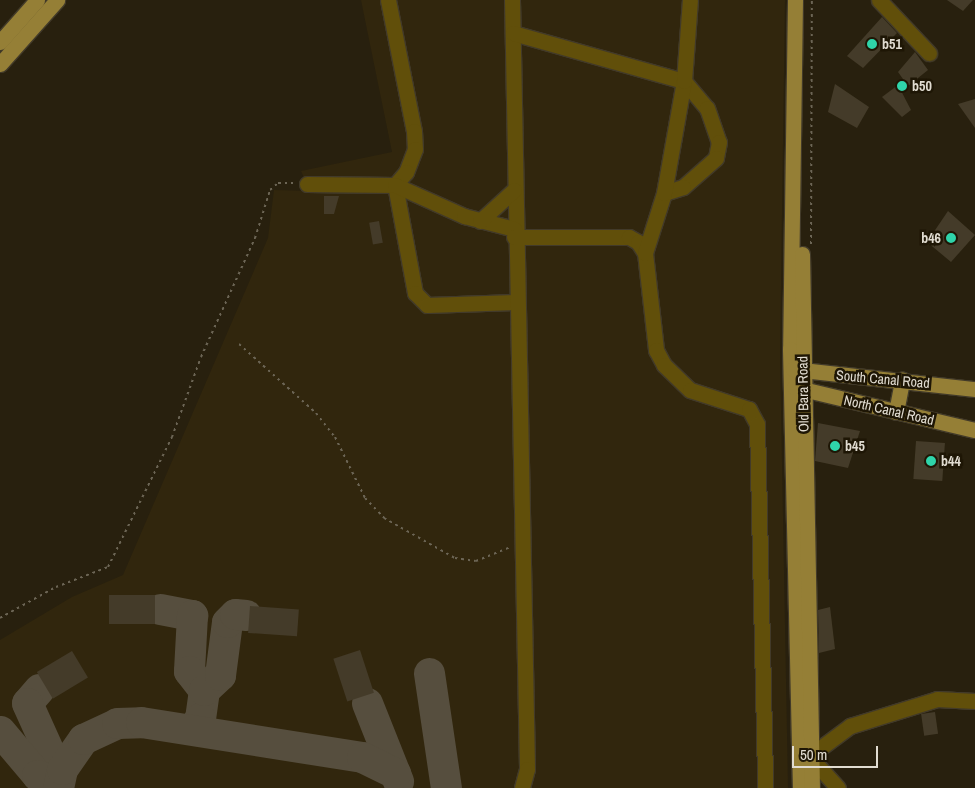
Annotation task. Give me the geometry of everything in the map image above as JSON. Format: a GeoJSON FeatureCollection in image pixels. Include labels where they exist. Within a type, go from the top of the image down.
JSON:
{"type":"FeatureCollection","features":[{"type":"Feature","properties":{"kind":"main road"},"geometry":{"type":"LineString","coordinates":[[0,42],[37,0]]}},
{"type":"Feature","properties":{"kind":"main road"},"geometry":{"type":"LineString","coordinates":[[0,64],[57,0]]}},
{"type":"Feature","properties":{"kind":"main road"},"geometry":{"type":"LineString","coordinates":[[795,0],[796,370]]}},
{"type":"Feature","properties":{"kind":"main road","name":"Old Bara Road"},"geometry":{"type":"LineString","coordinates":[[802,0],[796,370],[802,653],[812,788]]}},
{"type":"Feature","properties":{"kind":"main road","name":"South Canal Road"},"geometry":{"type":"LineString","coordinates":[[796,370],[975,389]]}},
{"type":"Feature","properties":{"kind":"main road"},"geometry":{"type":"LineString","coordinates":[[896,412],[902,380]]}},
{"type":"Feature","properties":{"kind":"main road","name":"North Canal Road"},"geometry":{"type":"LineString","coordinates":[[797,388],[975,430]]}},
{"type":"Feature","properties":{"kind":"main road"},"geometry":{"type":"LineString","coordinates":[[800,788],[802,653]]}},
{"type":"Feature","properties":{"kind":"street"},"geometry":{"type":"LineString","coordinates":[[388,0],[414,131],[415,149],[406,172],[395,185],[408,268],[420,302],[515,302]]}},
{"type":"Feature","properties":{"kind":"street"},"geometry":{"type":"LineString","coordinates":[[512,0],[515,302],[527,769],[522,788]]}},
{"type":"Feature","properties":{"kind":"street"},"geometry":{"type":"LineString","coordinates":[[690,0],[684,81],[664,193],[645,253],[656,350],[664,365],[690,390],[749,409],[758,424],[765,788]]}},
{"type":"Feature","properties":{"kind":"street"},"geometry":{"type":"LineString","coordinates":[[879,0],[929,53]]}},
{"type":"Feature","properties":{"kind":"street"},"geometry":{"type":"LineString","coordinates":[[513,33],[684,81],[707,108],[719,142],[716,158],[683,187],[664,193]]}},
{"type":"Feature","properties":{"kind":"street"},"geometry":{"type":"LineString","coordinates":[[307,184],[395,185],[408,194],[514,233],[629,237],[645,253]]}},
{"type":"Feature","properties":{"kind":"street"},"geometry":{"type":"LineString","coordinates":[[480,221],[514,190]]}},
{"type":"Feature","properties":{"kind":"street"},"geometry":{"type":"LineString","coordinates":[[838,788],[811,756],[850,726],[938,699],[975,701]]}},
{"type":"Feature","properties":{"kind":"path"},"geometry":{"type":"LineString","coordinates":[[811,253],[812,0]]}},
{"type":"Feature","properties":{"kind":"path"},"geometry":{"type":"LineString","coordinates":[[0,618],[56,587],[108,567],[172,437],[202,357],[255,238],[270,190],[278,183],[307,184]]}},
{"type":"Feature","properties":{"kind":"path"},"geometry":{"type":"LineString","coordinates":[[239,344],[316,413],[335,437],[365,498],[384,518],[462,559],[497,556],[520,540]]}},
{"type":"Feature","properties":{"kind":"shaded area"},"geometry":{"type":"Polygon","coordinates":[[[361,0],[785,0],[780,355],[788,788],[0,788],[0,640],[72,597],[123,575],[268,238],[274,190],[310,191],[301,171],[392,152],[361,0]]]}},
{"type":"Feature","properties":{"kind":"building"},"geometry":{"type":"Polygon","coordinates":[[[947,0],[973,0],[963,11],[947,0]]]}},
{"type":"Feature","properties":{"kind":"building","name":"b51"},"geometry":{"type":"Polygon","coordinates":[[[882,17],[897,33],[863,68],[847,56],[882,17]]]}},
{"type":"Feature","properties":{"kind":"building"},"geometry":{"type":"Polygon","coordinates":[[[915,52],[928,70],[908,86],[898,72],[915,52]]]}},
{"type":"Feature","properties":{"kind":"building"},"geometry":{"type":"Polygon","coordinates":[[[835,84],[869,107],[857,128],[828,112],[835,84]]]}},
{"type":"Feature","properties":{"kind":"building"},"geometry":{"type":"Polygon","coordinates":[[[898,85],[911,110],[902,117],[882,97],[898,85]]]}},
{"type":"Feature","properties":{"kind":"building"},"geometry":{"type":"Polygon","coordinates":[[[975,99],[975,128],[958,104],[975,99]]]}},
{"type":"Feature","properties":{"kind":"building"},"geometry":{"type":"Polygon","coordinates":[[[324,196],[339,196],[334,214],[324,214],[324,196]]]}},
{"type":"Feature","properties":{"kind":"building","name":"b46"},"geometry":{"type":"Polygon","coordinates":[[[948,211],[975,235],[951,262],[927,242],[948,211]]]}},
{"type":"Feature","properties":{"kind":"building"},"geometry":{"type":"Polygon","coordinates":[[[379,221],[383,243],[373,244],[369,223],[379,221]]]}},
{"type":"Feature","properties":{"kind":"building","name":"b45"},"geometry":{"type":"Polygon","coordinates":[[[818,423],[860,431],[848,468],[815,461],[818,423]]]}},
{"type":"Feature","properties":{"kind":"building","name":"b44"},"geometry":{"type":"Polygon","coordinates":[[[916,441],[945,443],[942,481],[913,479],[916,441]]]}},
{"type":"Feature","properties":{"kind":"building"},"geometry":{"type":"Polygon","coordinates":[[[109,595],[155,595],[155,624],[109,624],[109,595]]]}},
{"type":"Feature","properties":{"kind":"building"},"geometry":{"type":"Polygon","coordinates":[[[250,606],[299,609],[297,636],[248,633],[250,606]]]}},
{"type":"Feature","properties":{"kind":"building"},"geometry":{"type":"Polygon","coordinates":[[[830,607],[835,649],[819,653],[818,610],[830,607]]]}},
{"type":"Feature","properties":{"kind":"building"},"geometry":{"type":"Polygon","coordinates":[[[360,650],[374,693],[347,701],[333,659],[360,650]]]}},
{"type":"Feature","properties":{"kind":"building"},"geometry":{"type":"Polygon","coordinates":[[[72,651],[88,678],[53,699],[37,672],[72,651]]]}},
{"type":"Feature","properties":{"kind":"building"},"geometry":{"type":"Polygon","coordinates":[[[935,712],[938,734],[924,736],[921,714],[935,712]]]}},
{"type":"Feature","properties":{"kind":"taxiway"},"geometry":{"type":"LineString","coordinates":[[160,609],[192,615],[189,671],[204,690],[200,718],[192,729]]}},
{"type":"Feature","properties":{"kind":"taxiway"},"geometry":{"type":"LineString","coordinates":[[204,690],[220,675],[227,622],[235,614],[246,615]]}},
{"type":"Feature","properties":{"kind":"taxiway"},"geometry":{"type":"LineString","coordinates":[[429,673],[446,788]]}},
{"type":"Feature","properties":{"kind":"taxiway"},"geometry":{"type":"LineString","coordinates":[[39,689],[27,703],[60,776]]}},
{"type":"Feature","properties":{"kind":"taxiway"},"geometry":{"type":"LineString","coordinates":[[367,703],[398,781]]}},
{"type":"Feature","properties":{"kind":"taxiway"},"geometry":{"type":"LineString","coordinates":[[58,788],[62,769],[83,739],[117,723],[141,722],[362,757],[395,773]]}},
{"type":"Feature","properties":{"kind":"taxiway"},"geometry":{"type":"LineString","coordinates":[[0,731],[37,775],[58,782]]}},
{"type":"Feature","properties":{"kind":"place","name":"b51"},"geometry":{"type":"Point","coordinates":[872,44]}},
{"type":"Feature","properties":{"kind":"place","name":"b50"},"geometry":{"type":"Point","coordinates":[902,86]}},
{"type":"Feature","properties":{"kind":"place","name":"b46"},"geometry":{"type":"Point","coordinates":[951,238]}},
{"type":"Feature","properties":{"kind":"place","name":"b45"},"geometry":{"type":"Point","coordinates":[835,446]}},
{"type":"Feature","properties":{"kind":"place","name":"b44"},"geometry":{"type":"Point","coordinates":[931,461]}}]}
